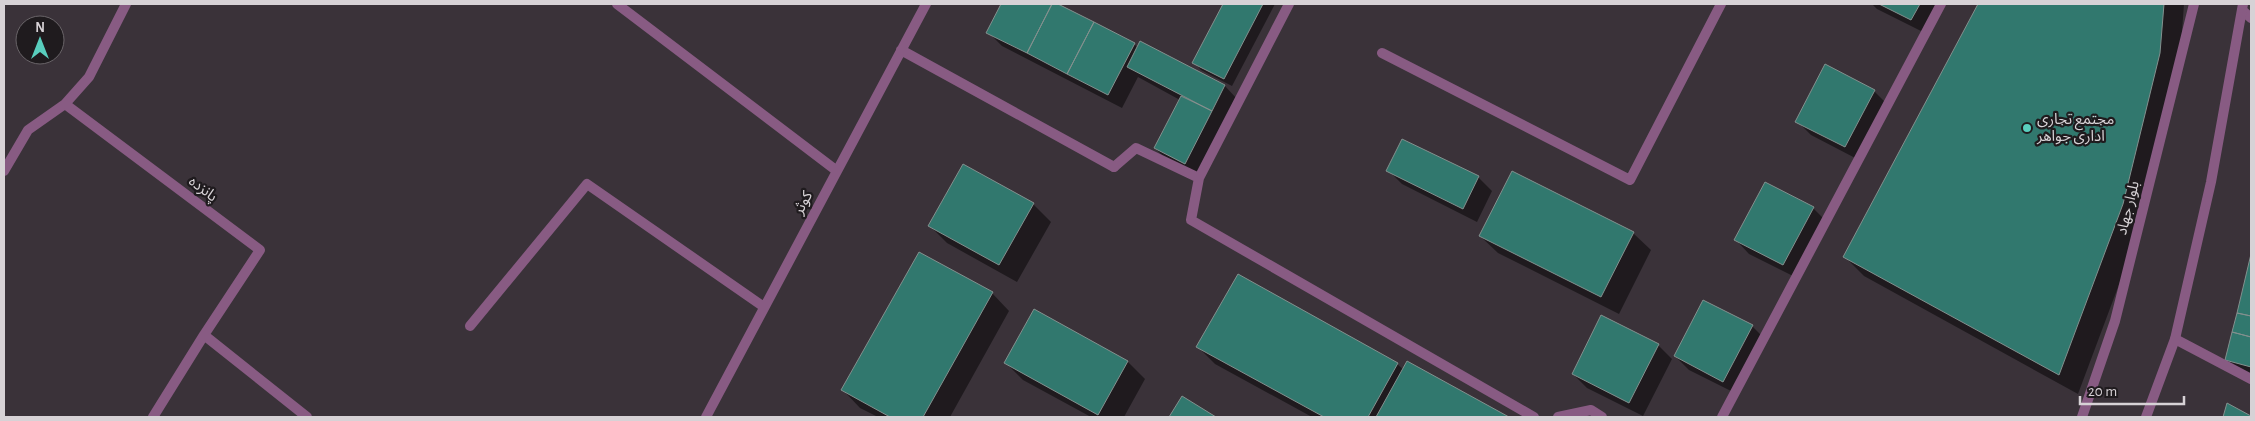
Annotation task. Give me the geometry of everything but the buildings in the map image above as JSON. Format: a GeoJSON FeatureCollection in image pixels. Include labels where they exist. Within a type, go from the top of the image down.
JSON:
{"type":"FeatureCollection","features":[{"type":"Feature","properties":{"kind":"street"},"geometry":{"type":"LineString","coordinates":[[4,171],[28,130],[65,104],[89,76],[126,4]]}},
{"type":"Feature","properties":{"kind":"street"},"geometry":{"type":"LineString","coordinates":[[617,4],[837,171]]}},
{"type":"Feature","properties":{"kind":"street","name":"کوثر"},"geometry":{"type":"LineString","coordinates":[[706,417],[926,4]]}},
{"type":"Feature","properties":{"kind":"street"},"geometry":{"type":"LineString","coordinates":[[1289,4],[1199,178],[1191,220],[1534,417]]}},
{"type":"Feature","properties":{"kind":"street"},"geometry":{"type":"LineString","coordinates":[[1382,53],[1630,180],[1721,4]]}},
{"type":"Feature","properties":{"kind":"street"},"geometry":{"type":"LineString","coordinates":[[1722,417],[1941,4]]}},
{"type":"Feature","properties":{"kind":"street","name":"بلوار جهاد"},"geometry":{"type":"LineString","coordinates":[[2082,417],[2115,321],[2194,4]]}},
{"type":"Feature","properties":{"kind":"street"},"geometry":{"type":"LineString","coordinates":[[2243,7],[2251,18]]}},
{"type":"Feature","properties":{"kind":"street"},"geometry":{"type":"LineString","coordinates":[[2146,417],[2175,339],[2211,182],[2243,7]]}},
{"type":"Feature","properties":{"kind":"street"},"geometry":{"type":"LineString","coordinates":[[901,50],[1114,167],[1136,148],[1199,178]]}},
{"type":"Feature","properties":{"kind":"street","name":"پانزده"},"geometry":{"type":"LineString","coordinates":[[65,104],[260,250],[152,417]]}},
{"type":"Feature","properties":{"kind":"street"},"geometry":{"type":"LineString","coordinates":[[470,326],[587,184],[764,307]]}},
{"type":"Feature","properties":{"kind":"street"},"geometry":{"type":"LineString","coordinates":[[204,335],[307,417]]}},
{"type":"Feature","properties":{"kind":"street"},"geometry":{"type":"LineString","coordinates":[[2175,339],[2251,379]]}},
{"type":"Feature","properties":{"kind":"street"},"geometry":{"type":"LineString","coordinates":[[1558,417],[1591,410],[1602,417]]}},
{"type":"Feature","properties":{"kind":"place","name":"مجتمع تجاری اداری جواهر"},"geometry":{"type":"Point","coordinates":[2027,128]}}]}
